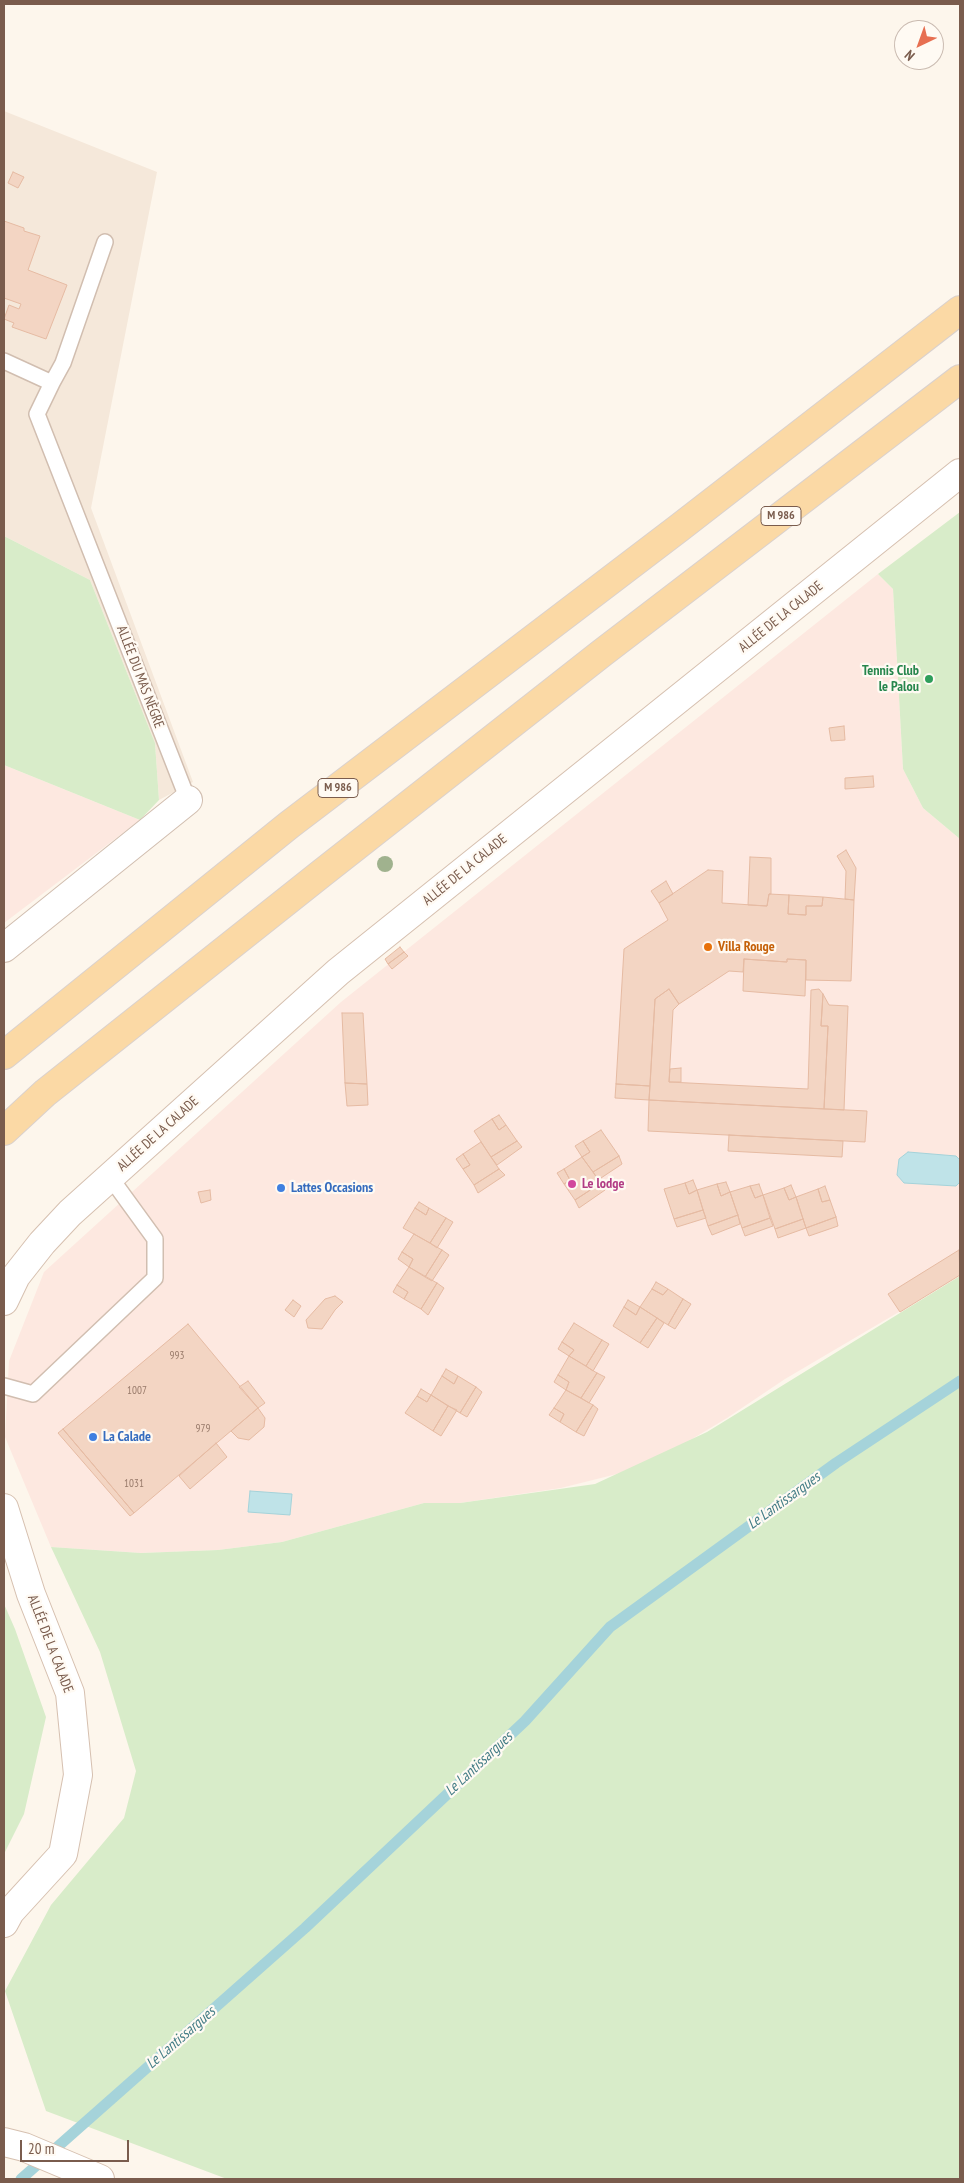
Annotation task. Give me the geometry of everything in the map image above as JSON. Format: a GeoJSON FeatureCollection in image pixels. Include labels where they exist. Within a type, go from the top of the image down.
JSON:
{"type":"FeatureCollection","features":[{"type":"Feature","properties":{"kind":"main road","name":"M 986"},"geometry":{"type":"LineString","coordinates":[[4,1055],[289,825],[671,534],[960,310]]}},
{"type":"Feature","properties":{"kind":"main road","name":"M 986"},"geometry":{"type":"LineString","coordinates":[[4,1131],[44,1093],[330,866],[594,659],[960,378]]}},
{"type":"Feature","properties":{"kind":"street","name":"ALLÉE DE LA CALADE"},"geometry":{"type":"LineString","coordinates":[[4,1301],[16,1276],[42,1243],[110,1177],[338,972],[960,473]]}},
{"type":"Feature","properties":{"kind":"street","name":"ALLÉE DU MAS NÈGRE"},"geometry":{"type":"LineString","coordinates":[[4,948],[188,800]]}},
{"type":"Feature","properties":{"kind":"street","name":"ALLÉE DE LA CALADE"},"geometry":{"type":"LineString","coordinates":[[4,1508],[31,1594],[70,1693],[78,1775],[63,1854],[6,1916]]}},
{"type":"Feature","properties":{"kind":"street"},"geometry":{"type":"LineString","coordinates":[[4,2122],[14,2144],[100,2179]]}},
{"type":"Feature","properties":{"kind":"lane","name":"ALLÉE DU MAS NÈGRE"},"geometry":{"type":"LineString","coordinates":[[105,242],[63,363],[37,414],[188,800]]}},
{"type":"Feature","properties":{"kind":"lane"},"geometry":{"type":"LineString","coordinates":[[4,361],[52,383]]}},
{"type":"Feature","properties":{"kind":"lane"},"geometry":{"type":"LineString","coordinates":[[4,1386],[33,1394],[155,1278],[155,1239],[110,1177]]}},
{"type":"Feature","properties":{"kind":"shaded area"},"geometry":{"type":"Polygon","coordinates":[[[4,111],[157,172],[91,508],[193,782],[159,800],[155,743],[90,580],[4,536],[4,111]]]}},
{"type":"Feature","properties":{"kind":"shaded area"},"geometry":{"type":"Polygon","coordinates":[[[878,574],[893,589],[903,769],[923,808],[960,839],[960,1276],[785,1379],[727,1418],[667,1454],[625,1472],[561,1488],[460,1503],[424,1503],[282,1542],[218,1550],[141,1553],[51,1547],[5,1437],[9,1361],[44,1272],[341,1002],[878,574]]]}},
{"type":"Feature","properties":{"kind":"shaded area"},"geometry":{"type":"Polygon","coordinates":[[[4,765],[140,820],[4,923],[4,765]]]}},
{"type":"Feature","properties":{"kind":"green space","name":"Tennis Club le Palou"},"geometry":{"type":"Polygon","coordinates":[[[960,512],[960,839],[923,808],[903,769],[893,589],[878,574],[960,512]]]}},
{"type":"Feature","properties":{"kind":"green space"},"geometry":{"type":"Polygon","coordinates":[[[4,536],[90,580],[155,743],[159,800],[140,820],[4,765],[4,536]]]}},
{"type":"Feature","properties":{"kind":"green space"},"geometry":{"type":"Polygon","coordinates":[[[960,1276],[960,2179],[227,2179],[46,2111],[5,1991],[51,1905],[124,1818],[136,1771],[100,1652],[51,1547],[141,1553],[218,1550],[282,1542],[424,1503],[460,1503],[595,1484],[707,1432],[960,1276]]]}},
{"type":"Feature","properties":{"kind":"green space"},"geometry":{"type":"Polygon","coordinates":[[[4,1604],[15,1629],[46,1717],[24,1814],[4,1854],[4,1604]]]}},
{"type":"Feature","properties":{"kind":"water"},"geometry":{"type":"Polygon","coordinates":[[[908,1152],[956,1156],[960,1160],[960,1182],[956,1186],[904,1183],[897,1175],[899,1159],[908,1152]]]}},
{"type":"Feature","properties":{"kind":"water"},"geometry":{"type":"Polygon","coordinates":[[[250,1491],[292,1494],[290,1515],[248,1512],[250,1491]]]}},
{"type":"Feature","properties":{"kind":"building"},"geometry":{"type":"Polygon","coordinates":[[[13,172],[24,177],[18,188],[8,183],[13,172]]]}},
{"type":"Feature","properties":{"kind":"building"},"geometry":{"type":"Polygon","coordinates":[[[4,221],[24,228],[24,231],[40,236],[28,270],[67,285],[46,339],[12,327],[14,323],[4,319],[9,305],[19,309],[21,304],[4,298],[4,221]]]}},
{"type":"Feature","properties":{"kind":"building"},"geometry":{"type":"Polygon","coordinates":[[[844,726],[845,740],[831,741],[829,728],[844,726]]]}},
{"type":"Feature","properties":{"kind":"building"},"geometry":{"type":"Polygon","coordinates":[[[873,776],[874,787],[845,789],[845,778],[873,776]]]}},
{"type":"Feature","properties":{"kind":"building"},"geometry":{"type":"Polygon","coordinates":[[[846,850],[856,868],[854,900],[845,899],[846,871],[837,856],[846,850]]]}},
{"type":"Feature","properties":{"kind":"building"},"geometry":{"type":"Polygon","coordinates":[[[750,857],[771,858],[771,894],[769,894],[767,906],[748,905],[750,857]]]}},
{"type":"Feature","properties":{"kind":"building"},"geometry":{"type":"Polygon","coordinates":[[[708,870],[723,871],[722,903],[767,906],[769,894],[789,895],[788,914],[806,915],[806,906],[822,906],[823,897],[854,900],[851,981],[806,980],[806,960],[787,959],[787,962],[744,959],[743,972],[729,971],[679,1004],[669,989],[655,999],[650,1086],[616,1084],[624,949],[668,920],[659,903],[708,870]]]}},
{"type":"Feature","properties":{"kind":"building"},"geometry":{"type":"Polygon","coordinates":[[[666,881],[673,894],[659,903],[651,891],[666,881]]]}},
{"type":"Feature","properties":{"kind":"building"},"geometry":{"type":"Polygon","coordinates":[[[789,895],[823,897],[822,906],[806,906],[806,915],[788,914],[789,895]]]}},
{"type":"Feature","properties":{"kind":"building"},"geometry":{"type":"Polygon","coordinates":[[[400,947],[404,952],[388,964],[385,959],[400,947]]]}},
{"type":"Feature","properties":{"kind":"building"},"geometry":{"type":"Polygon","coordinates":[[[404,952],[408,956],[392,969],[388,964],[404,952]]]}},
{"type":"Feature","properties":{"kind":"building"},"geometry":{"type":"Polygon","coordinates":[[[744,959],[787,962],[787,959],[806,960],[805,996],[743,991],[744,959]]]}},
{"type":"Feature","properties":{"kind":"building"},"geometry":{"type":"Polygon","coordinates":[[[669,989],[679,1004],[673,1010],[669,1082],[808,1089],[811,990],[819,989],[823,994],[821,1026],[828,1026],[824,1109],[649,1100],[655,999],[669,989]]]}},
{"type":"Feature","properties":{"kind":"building"},"geometry":{"type":"Polygon","coordinates":[[[823,994],[829,1005],[848,1006],[844,1110],[824,1109],[828,1026],[821,1026],[823,994]]]}},
{"type":"Feature","properties":{"kind":"building"},"geometry":{"type":"Polygon","coordinates":[[[342,1013],[363,1013],[367,1084],[345,1083],[342,1013]]]}},
{"type":"Feature","properties":{"kind":"building"},"geometry":{"type":"Polygon","coordinates":[[[681,1068],[681,1082],[669,1082],[670,1069],[681,1068]]]}},
{"type":"Feature","properties":{"kind":"building"},"geometry":{"type":"Polygon","coordinates":[[[345,1083],[367,1084],[368,1105],[347,1106],[345,1083]]]}},
{"type":"Feature","properties":{"kind":"building"},"geometry":{"type":"Polygon","coordinates":[[[616,1084],[650,1086],[649,1100],[615,1098],[616,1084]]]}},
{"type":"Feature","properties":{"kind":"building"},"geometry":{"type":"Polygon","coordinates":[[[649,1100],[867,1111],[865,1142],[648,1131],[649,1100]]]}},
{"type":"Feature","properties":{"kind":"building"},"geometry":{"type":"Polygon","coordinates":[[[499,1115],[506,1125],[499,1130],[492,1119],[499,1115]]]}},
{"type":"Feature","properties":{"kind":"building"},"geometry":{"type":"Polygon","coordinates":[[[492,1119],[499,1130],[506,1125],[517,1141],[491,1157],[474,1131],[492,1119]]]}},
{"type":"Feature","properties":{"kind":"building"},"geometry":{"type":"Polygon","coordinates":[[[601,1130],[619,1156],[593,1172],[582,1157],[590,1152],[583,1141],[601,1130]]]}},
{"type":"Feature","properties":{"kind":"building"},"geometry":{"type":"Polygon","coordinates":[[[729,1135],[843,1141],[842,1157],[728,1151],[729,1135]]]}},
{"type":"Feature","properties":{"kind":"building"},"geometry":{"type":"Polygon","coordinates":[[[517,1141],[522,1147],[497,1165],[491,1157],[517,1141]]]}},
{"type":"Feature","properties":{"kind":"building"},"geometry":{"type":"Polygon","coordinates":[[[583,1141],[590,1152],[582,1157],[575,1146],[583,1141]]]}},
{"type":"Feature","properties":{"kind":"building"},"geometry":{"type":"Polygon","coordinates":[[[481,1142],[499,1169],[474,1185],[463,1169],[470,1165],[463,1154],[481,1142]]]}},
{"type":"Feature","properties":{"kind":"building"},"geometry":{"type":"Polygon","coordinates":[[[463,1154],[470,1165],[463,1169],[456,1159],[463,1154]]]}},
{"type":"Feature","properties":{"kind":"building"},"geometry":{"type":"Polygon","coordinates":[[[619,1156],[622,1164],[598,1180],[593,1172],[619,1156]]]}},
{"type":"Feature","properties":{"kind":"building"},"geometry":{"type":"Polygon","coordinates":[[[582,1157],[601,1183],[575,1200],[564,1184],[570,1180],[564,1169],[582,1157]]]}},
{"type":"Feature","properties":{"kind":"building"},"geometry":{"type":"Polygon","coordinates":[[[499,1169],[505,1175],[478,1193],[474,1185],[499,1169]]]}},
{"type":"Feature","properties":{"kind":"building"},"geometry":{"type":"Polygon","coordinates":[[[564,1169],[570,1180],[564,1184],[557,1173],[564,1169]]]}},
{"type":"Feature","properties":{"kind":"building"},"geometry":{"type":"Polygon","coordinates":[[[693,1180],[697,1190],[689,1194],[685,1183],[693,1180]]]}},
{"type":"Feature","properties":{"kind":"building"},"geometry":{"type":"Polygon","coordinates":[[[726,1182],[730,1192],[721,1196],[717,1184],[726,1182]]]}},
{"type":"Feature","properties":{"kind":"building"},"geometry":{"type":"Polygon","coordinates":[[[601,1183],[605,1190],[579,1208],[575,1200],[601,1183]]]}},
{"type":"Feature","properties":{"kind":"building"},"geometry":{"type":"Polygon","coordinates":[[[685,1183],[689,1194],[697,1190],[703,1210],[674,1219],[664,1189],[685,1183]]]}},
{"type":"Feature","properties":{"kind":"building"},"geometry":{"type":"Polygon","coordinates":[[[717,1184],[721,1196],[730,1192],[738,1215],[708,1226],[697,1190],[717,1184]]]}},
{"type":"Feature","properties":{"kind":"building"},"geometry":{"type":"Polygon","coordinates":[[[759,1184],[763,1195],[755,1198],[750,1186],[759,1184]]]}},
{"type":"Feature","properties":{"kind":"building"},"geometry":{"type":"Polygon","coordinates":[[[791,1185],[796,1197],[789,1200],[784,1188],[791,1185]]]}},
{"type":"Feature","properties":{"kind":"building"},"geometry":{"type":"Polygon","coordinates":[[[750,1186],[755,1198],[763,1195],[770,1218],[742,1228],[730,1192],[750,1186]]]}},
{"type":"Feature","properties":{"kind":"building"},"geometry":{"type":"Polygon","coordinates":[[[825,1186],[830,1200],[822,1202],[818,1189],[825,1186]]]}},
{"type":"Feature","properties":{"kind":"building"},"geometry":{"type":"Polygon","coordinates":[[[784,1188],[789,1200],[796,1197],[803,1219],[775,1229],[763,1195],[784,1188]]]}},
{"type":"Feature","properties":{"kind":"building"},"geometry":{"type":"Polygon","coordinates":[[[818,1189],[822,1202],[830,1200],[836,1217],[806,1228],[796,1197],[818,1189]]]}},
{"type":"Feature","properties":{"kind":"building"},"geometry":{"type":"Polygon","coordinates":[[[210,1190],[211,1200],[201,1203],[198,1192],[210,1190]]]}},
{"type":"Feature","properties":{"kind":"building"},"geometry":{"type":"Polygon","coordinates":[[[419,1202],[429,1208],[426,1215],[415,1208],[419,1202]]]}},
{"type":"Feature","properties":{"kind":"building"},"geometry":{"type":"Polygon","coordinates":[[[415,1208],[426,1215],[429,1208],[446,1218],[430,1243],[403,1228],[415,1208]]]}},
{"type":"Feature","properties":{"kind":"building"},"geometry":{"type":"Polygon","coordinates":[[[703,1210],[706,1218],[677,1227],[674,1219],[703,1210]]]}},
{"type":"Feature","properties":{"kind":"building"},"geometry":{"type":"Polygon","coordinates":[[[738,1215],[740,1224],[712,1235],[708,1226],[738,1215]]]}},
{"type":"Feature","properties":{"kind":"building"},"geometry":{"type":"Polygon","coordinates":[[[836,1217],[838,1226],[809,1236],[806,1228],[836,1217]]]}},
{"type":"Feature","properties":{"kind":"building"},"geometry":{"type":"Polygon","coordinates":[[[446,1218],[453,1222],[437,1248],[430,1243],[446,1218]]]}},
{"type":"Feature","properties":{"kind":"building"},"geometry":{"type":"Polygon","coordinates":[[[770,1218],[773,1226],[745,1236],[742,1228],[770,1218]]]}},
{"type":"Feature","properties":{"kind":"building"},"geometry":{"type":"Polygon","coordinates":[[[803,1219],[806,1228],[778,1238],[775,1229],[803,1219]]]}},
{"type":"Feature","properties":{"kind":"building"},"geometry":{"type":"Polygon","coordinates":[[[414,1234],[442,1250],[425,1277],[409,1267],[413,1259],[402,1252],[414,1234]]]}},
{"type":"Feature","properties":{"kind":"building"},"geometry":{"type":"Polygon","coordinates":[[[442,1250],[449,1255],[432,1281],[425,1277],[442,1250]]]}},
{"type":"Feature","properties":{"kind":"building"},"geometry":{"type":"Polygon","coordinates":[[[959,1250],[960,1275],[900,1312],[888,1294],[959,1250]]]}},
{"type":"Feature","properties":{"kind":"building"},"geometry":{"type":"Polygon","coordinates":[[[402,1252],[413,1259],[409,1267],[398,1259],[402,1252]]]}},
{"type":"Feature","properties":{"kind":"building"},"geometry":{"type":"Polygon","coordinates":[[[409,1267],[437,1283],[421,1309],[404,1299],[408,1292],[397,1285],[409,1267]]]}},
{"type":"Feature","properties":{"kind":"building"},"geometry":{"type":"Polygon","coordinates":[[[656,1282],[668,1289],[663,1295],[652,1289],[656,1282]]]}},
{"type":"Feature","properties":{"kind":"building"},"geometry":{"type":"Polygon","coordinates":[[[437,1283],[444,1288],[428,1315],[421,1309],[437,1283]]]}},
{"type":"Feature","properties":{"kind":"building"},"geometry":{"type":"Polygon","coordinates":[[[397,1285],[408,1292],[404,1299],[393,1292],[397,1285]]]}},
{"type":"Feature","properties":{"kind":"building"},"geometry":{"type":"Polygon","coordinates":[[[652,1289],[663,1295],[668,1289],[683,1299],[668,1325],[640,1307],[652,1289]]]}},
{"type":"Feature","properties":{"kind":"building"},"geometry":{"type":"Polygon","coordinates":[[[335,1296],[343,1302],[322,1329],[308,1328],[306,1320],[325,1299],[335,1296]]]}},
{"type":"Feature","properties":{"kind":"building"},"geometry":{"type":"Polygon","coordinates":[[[683,1299],[691,1304],[675,1329],[668,1325],[683,1299]]]}},
{"type":"Feature","properties":{"kind":"building"},"geometry":{"type":"Polygon","coordinates":[[[293,1300],[301,1306],[294,1317],[285,1310],[293,1300]]]}},
{"type":"Feature","properties":{"kind":"building"},"geometry":{"type":"Polygon","coordinates":[[[628,1300],[640,1307],[636,1315],[624,1307],[628,1300]]]}},
{"type":"Feature","properties":{"kind":"building"},"geometry":{"type":"Polygon","coordinates":[[[624,1307],[636,1315],[640,1307],[657,1318],[640,1343],[613,1326],[624,1307]]]}},
{"type":"Feature","properties":{"kind":"building"},"geometry":{"type":"Polygon","coordinates":[[[657,1318],[664,1323],[648,1348],[640,1343],[657,1318]]]}},
{"type":"Feature","properties":{"kind":"building"},"geometry":{"type":"Polygon","coordinates":[[[574,1323],[602,1340],[586,1366],[569,1356],[574,1350],[562,1342],[574,1323]]]}},
{"type":"Feature","properties":{"kind":"building"},"geometry":{"type":"Polygon","coordinates":[[[188,1324],[258,1408],[134,1513],[63,1429],[188,1324]]]}},
{"type":"Feature","properties":{"kind":"building"},"geometry":{"type":"Polygon","coordinates":[[[602,1340],[609,1344],[593,1371],[586,1366],[602,1340]]]}},
{"type":"Feature","properties":{"kind":"building"},"geometry":{"type":"Polygon","coordinates":[[[562,1342],[574,1350],[569,1356],[558,1349],[562,1342]]]}},
{"type":"Feature","properties":{"kind":"building"},"geometry":{"type":"Polygon","coordinates":[[[569,1356],[597,1373],[581,1398],[566,1390],[569,1382],[558,1375],[569,1356]]]}},
{"type":"Feature","properties":{"kind":"building"},"geometry":{"type":"Polygon","coordinates":[[[446,1369],[458,1376],[454,1384],[442,1376],[446,1369]]]}},
{"type":"Feature","properties":{"kind":"building"},"geometry":{"type":"Polygon","coordinates":[[[597,1373],[605,1377],[589,1403],[581,1398],[597,1373]]]}},
{"type":"Feature","properties":{"kind":"building"},"geometry":{"type":"Polygon","coordinates":[[[558,1375],[569,1382],[566,1390],[554,1382],[558,1375]]]}},
{"type":"Feature","properties":{"kind":"building"},"geometry":{"type":"Polygon","coordinates":[[[442,1376],[454,1384],[458,1376],[476,1387],[460,1413],[431,1395],[442,1376]]]}},
{"type":"Feature","properties":{"kind":"building"},"geometry":{"type":"Polygon","coordinates":[[[248,1381],[265,1403],[258,1408],[239,1387],[248,1381]]]}},
{"type":"Feature","properties":{"kind":"building"},"geometry":{"type":"Polygon","coordinates":[[[476,1387],[482,1392],[467,1417],[460,1413],[476,1387]]]}},
{"type":"Feature","properties":{"kind":"building"},"geometry":{"type":"Polygon","coordinates":[[[421,1389],[431,1395],[427,1402],[417,1396],[421,1389]]]}},
{"type":"Feature","properties":{"kind":"building"},"geometry":{"type":"Polygon","coordinates":[[[566,1390],[593,1405],[576,1432],[560,1422],[564,1414],[554,1408],[566,1390]]]}},
{"type":"Feature","properties":{"kind":"building"},"geometry":{"type":"Polygon","coordinates":[[[431,1395],[448,1406],[433,1431],[405,1413],[417,1396],[427,1402],[431,1395]]]}},
{"type":"Feature","properties":{"kind":"building"},"geometry":{"type":"Polygon","coordinates":[[[593,1405],[598,1409],[584,1436],[576,1432],[593,1405]]]}},
{"type":"Feature","properties":{"kind":"building"},"geometry":{"type":"Polygon","coordinates":[[[448,1406],[457,1410],[441,1436],[433,1431],[448,1406]]]}},
{"type":"Feature","properties":{"kind":"building"},"geometry":{"type":"Polygon","coordinates":[[[258,1408],[265,1418],[264,1427],[249,1440],[238,1438],[231,1431],[258,1408]]]}},
{"type":"Feature","properties":{"kind":"building"},"geometry":{"type":"Polygon","coordinates":[[[554,1408],[564,1414],[560,1422],[549,1415],[554,1408]]]}},
{"type":"Feature","properties":{"kind":"building"},"geometry":{"type":"Polygon","coordinates":[[[63,1429],[134,1513],[130,1516],[58,1433],[63,1429]]]}},
{"type":"Feature","properties":{"kind":"building"},"geometry":{"type":"Polygon","coordinates":[[[216,1443],[227,1457],[190,1489],[179,1476],[216,1443]]]}},
{"type":"Feature","properties":{"kind":"waterway","name":"Le Lantissargues"},"geometry":{"type":"LineString","coordinates":[[21,2179],[305,1928],[525,1721],[610,1627],[836,1463],[960,1381]]}},
{"type":"Feature","properties":{"kind":"place","name":"Tennis Club le Palou"},"geometry":{"type":"Point","coordinates":[929,679]}},
{"type":"Feature","properties":{"kind":"place","name":"Villa Rouge"},"geometry":{"type":"Point","coordinates":[708,947]}},
{"type":"Feature","properties":{"kind":"place","name":"Le lodge"},"geometry":{"type":"Point","coordinates":[572,1184]}},
{"type":"Feature","properties":{"kind":"place","name":"Lattes Occasions"},"geometry":{"type":"Point","coordinates":[281,1188]}},
{"type":"Feature","properties":{"kind":"place","name":"La Calade"},"geometry":{"type":"Point","coordinates":[93,1437]}}]}
